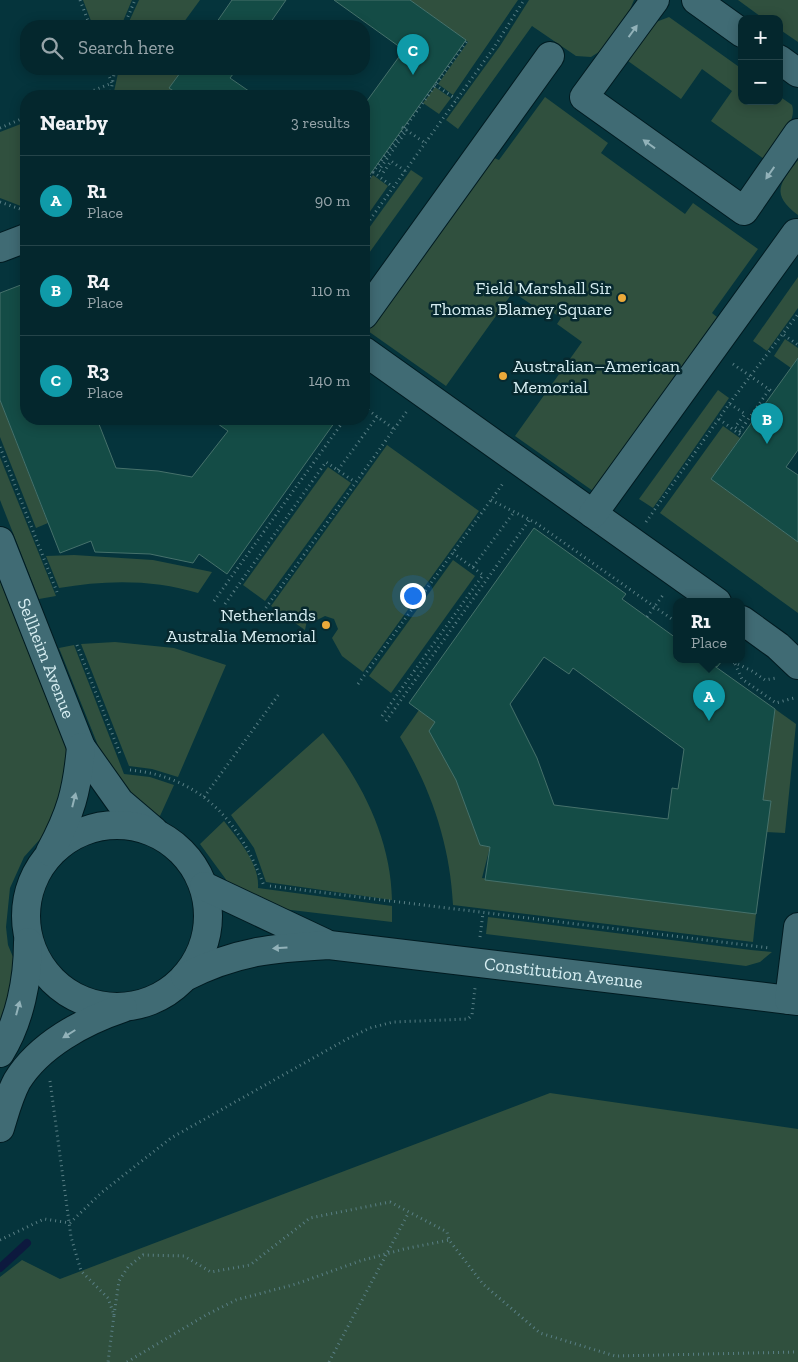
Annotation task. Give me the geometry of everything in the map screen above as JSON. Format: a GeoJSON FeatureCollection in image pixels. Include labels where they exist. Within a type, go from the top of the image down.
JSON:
{"type":"FeatureCollection","features":[{"type":"Feature","properties":{"kind":"street"},"geometry":{"type":"LineString","coordinates":[[655,0],[584,97],[744,212],[798,133]]}},
{"type":"Feature","properties":{"kind":"street"},"geometry":{"type":"LineString","coordinates":[[696,0],[738,30]]}},
{"type":"Feature","properties":{"kind":"street"},"geometry":{"type":"LineString","coordinates":[[370,307],[550,56]]}},
{"type":"Feature","properties":{"kind":"street"},"geometry":{"type":"LineString","coordinates":[[783,63],[798,73]]}},
{"type":"Feature","properties":{"kind":"street"},"geometry":{"type":"LineString","coordinates":[[593,514],[796,233]]}},
{"type":"Feature","properties":{"kind":"street"},"geometry":{"type":"LineString","coordinates":[[0,248],[20,240]]}},
{"type":"Feature","properties":{"kind":"street"},"geometry":{"type":"LineString","coordinates":[[370,356],[711,598]]}},
{"type":"Feature","properties":{"kind":"street","name":"Sellheim Avenue"},"geometry":{"type":"LineString","coordinates":[[0,541],[81,747],[120,802],[138,819],[171,842],[191,861],[204,886],[209,913],[205,941],[194,966],[185,977]]}},
{"type":"Feature","properties":{"kind":"street"},"geometry":{"type":"LineString","coordinates":[[745,622],[778,646],[788,671]]}},
{"type":"Feature","properties":{"kind":"street","name":"Sellheim Avenue"},"geometry":{"type":"LineString","coordinates":[[28,935],[26,912],[28,898],[37,872],[72,808],[79,776],[81,747]]}},
{"type":"Feature","properties":{"kind":"street"},"geometry":{"type":"LineString","coordinates":[[45,860],[65,841],[91,829],[118,825],[146,829],[159,834]]}},
{"type":"Feature","properties":{"kind":"street","name":"Constitution Avenue"},"geometry":{"type":"LineString","coordinates":[[204,886],[329,945]]}},
{"type":"Feature","properties":{"kind":"street"},"geometry":{"type":"LineString","coordinates":[[794,1001],[798,927]]}},
{"type":"Feature","properties":{"kind":"street"},"geometry":{"type":"LineString","coordinates":[[28,935],[40,965],[58,986],[70,994],[96,1005],[109,1007],[129,1006]]}},
{"type":"Feature","properties":{"kind":"street"},"geometry":{"type":"LineString","coordinates":[[0,1053],[12,1027],[23,989],[27,966],[28,935]]}},
{"type":"Feature","properties":{"kind":"street","name":"Constitution Avenue"},"geometry":{"type":"LineString","coordinates":[[185,977],[220,961],[256,951],[329,945],[794,1001]]}},
{"type":"Feature","properties":{"kind":"street"},"geometry":{"type":"LineString","coordinates":[[0,1128],[8,1099],[16,1083],[27,1067],[48,1048],[93,1020],[129,1006],[151,1001],[163,995],[185,977]]}},
{"type":"Feature","properties":{"kind":"path"},"geometry":{"type":"LineString","coordinates":[[80,0],[88,20]]}},
{"type":"Feature","properties":{"kind":"path"},"geometry":{"type":"LineString","coordinates":[[127,20],[135,0]]}},
{"type":"Feature","properties":{"kind":"path"},"geometry":{"type":"LineString","coordinates":[[370,220],[497,44],[524,0]]}},
{"type":"Feature","properties":{"kind":"path"},"geometry":{"type":"LineString","coordinates":[[405,171],[392,161],[383,173],[379,170],[435,85],[467,41]]}},
{"type":"Feature","properties":{"kind":"path"},"geometry":{"type":"LineString","coordinates":[[108,75],[112,84]]}},
{"type":"Feature","properties":{"kind":"path"},"geometry":{"type":"LineString","coordinates":[[111,90],[114,75]]}},
{"type":"Feature","properties":{"kind":"path"},"geometry":{"type":"LineString","coordinates":[[96,90],[112,84]]}},
{"type":"Feature","properties":{"kind":"path"},"geometry":{"type":"LineString","coordinates":[[435,85],[456,100]]}},
{"type":"Feature","properties":{"kind":"path"},"geometry":{"type":"LineString","coordinates":[[0,128],[20,120]]}},
{"type":"Feature","properties":{"kind":"path"},"geometry":{"type":"LineString","coordinates":[[405,129],[425,143]]}},
{"type":"Feature","properties":{"kind":"path"},"geometry":{"type":"LineString","coordinates":[[370,176],[405,129]]}},
{"type":"Feature","properties":{"kind":"path"},"geometry":{"type":"LineString","coordinates":[[373,172],[393,187]]}},
{"type":"Feature","properties":{"kind":"path"},"geometry":{"type":"LineString","coordinates":[[0,202],[20,209]]}},
{"type":"Feature","properties":{"kind":"path"},"geometry":{"type":"LineString","coordinates":[[643,526],[730,404],[798,314]]}},
{"type":"Feature","properties":{"kind":"path"},"geometry":{"type":"LineString","coordinates":[[784,335],[798,345]]}},
{"type":"Feature","properties":{"kind":"path"},"geometry":{"type":"LineString","coordinates":[[730,404],[745,414],[735,428],[740,430],[771,391],[756,380]]}},
{"type":"Feature","properties":{"kind":"path"},"geometry":{"type":"LineString","coordinates":[[260,616],[408,410]]}},
{"type":"Feature","properties":{"kind":"path"},"geometry":{"type":"LineString","coordinates":[[370,411],[394,429]]}},
{"type":"Feature","properties":{"kind":"path"},"geometry":{"type":"LineString","coordinates":[[338,470],[377,416]]}},
{"type":"Feature","properties":{"kind":"path"},"geometry":{"type":"LineString","coordinates":[[719,420],[742,436]]}},
{"type":"Feature","properties":{"kind":"path"},"geometry":{"type":"LineString","coordinates":[[214,601],[341,425]]}},
{"type":"Feature","properties":{"kind":"path"},"geometry":{"type":"LineString","coordinates":[[0,447],[57,592]]}},
{"type":"Feature","properties":{"kind":"path"},"geometry":{"type":"LineString","coordinates":[[225,604],[326,462],[355,482]]}},
{"type":"Feature","properties":{"kind":"path"},"geometry":{"type":"LineString","coordinates":[[358,684],[505,480]]}},
{"type":"Feature","properties":{"kind":"path"},"geometry":{"type":"LineString","coordinates":[[491,500],[530,520],[673,620]]}},
{"type":"Feature","properties":{"kind":"path"},"geometry":{"type":"LineString","coordinates":[[473,567],[514,512]]}},
{"type":"Feature","properties":{"kind":"path"},"geometry":{"type":"LineString","coordinates":[[386,721],[530,520]]}},
{"type":"Feature","properties":{"kind":"path"},"geometry":{"type":"LineString","coordinates":[[382,716],[483,575],[453,553]]}},
{"type":"Feature","properties":{"kind":"path"},"geometry":{"type":"LineString","coordinates":[[647,617],[661,597]]}},
{"type":"Feature","properties":{"kind":"path"},"geometry":{"type":"LineString","coordinates":[[78,645],[123,761]]}},
{"type":"Feature","properties":{"kind":"path"},"geometry":{"type":"LineString","coordinates":[[734,664],[752,670],[765,680],[788,671]]}},
{"type":"Feature","properties":{"kind":"path"},"geometry":{"type":"LineString","coordinates":[[734,664],[742,679],[776,703],[794,698]]}},
{"type":"Feature","properties":{"kind":"path"},"geometry":{"type":"LineString","coordinates":[[204,797],[278,694]]}},
{"type":"Feature","properties":{"kind":"path"},"geometry":{"type":"LineString","coordinates":[[126,770],[148,773],[176,781],[204,797],[223,813],[240,835],[257,866],[263,885],[776,949]]}},
{"type":"Feature","properties":{"kind":"path"},"geometry":{"type":"LineString","coordinates":[[70,1223],[101,1193],[171,1138],[347,1039],[370,1028],[392,1022],[444,1019],[463,1020],[472,1015]]}},
{"type":"Feature","properties":{"kind":"path"},"geometry":{"type":"LineString","coordinates":[[48,1048],[48,1067],[70,1223],[81,1271],[108,1298],[114,1314]]}},
{"type":"Feature","properties":{"kind":"path"},"geometry":{"type":"LineString","coordinates":[[108,1362],[119,1281],[128,1267],[143,1255],[184,1256],[211,1272],[250,1265],[310,1218],[390,1202],[447,1232],[449,1240],[483,1284],[540,1333],[615,1356],[798,1352]]}},
{"type":"Feature","properties":{"kind":"path"},"geometry":{"type":"LineString","coordinates":[[329,1362],[409,1212]]}},
{"type":"Feature","properties":{"kind":"path"},"geometry":{"type":"LineString","coordinates":[[0,1240],[44,1219],[70,1223]]}},
{"type":"Feature","properties":{"kind":"path"},"geometry":{"type":"LineString","coordinates":[[127,1362],[192,1322],[236,1300],[296,1284],[387,1254],[449,1240]]}},
{"type":"Feature","properties":{"kind":"green space"},"geometry":{"type":"Polygon","coordinates":[[[83,0],[132,0],[124,20],[91,20],[83,0]]]}},
{"type":"Feature","properties":{"kind":"green space"},"geometry":{"type":"Polygon","coordinates":[[[139,0],[200,0],[185,20],[130,20],[139,0]]]}},
{"type":"Feature","properties":{"kind":"green space"},"geometry":{"type":"Polygon","coordinates":[[[410,0],[518,0],[453,95],[438,84],[468,42],[410,0]]]}},
{"type":"Feature","properties":{"kind":"green space"},"geometry":{"type":"Polygon","coordinates":[[[529,0],[634,0],[629,12],[602,50],[591,57],[576,56],[532,26],[458,129],[446,120],[500,46],[529,0]]]}},
{"type":"Feature","properties":{"kind":"green space"},"geometry":{"type":"Polygon","coordinates":[[[738,0],[798,0],[798,42],[783,32],[783,15],[759,15],[738,0]]]}},
{"type":"Feature","properties":{"kind":"green space"},"geometry":{"type":"Polygon","coordinates":[[[669,17],[738,66],[738,105],[783,105],[783,99],[792,105],[792,119],[779,141],[764,159],[711,121],[732,91],[702,69],[681,99],[628,61],[656,22],[669,17]]]}},
{"type":"Feature","properties":{"kind":"green space"},"geometry":{"type":"Polygon","coordinates":[[[118,75],[179,75],[170,88],[173,90],[114,90],[118,75]]]}},
{"type":"Feature","properties":{"kind":"green space"},"geometry":{"type":"Polygon","coordinates":[[[435,87],[451,98],[439,114],[423,103],[435,87]]]}},
{"type":"Feature","properties":{"kind":"green space","name":"Field Marshall Sir Thomas Blamey Square"},"geometry":{"type":"Polygon","coordinates":[[[545,97],[608,143],[601,153],[685,214],[693,203],[758,249],[712,313],[717,317],[593,491],[515,436],[582,342],[557,324],[561,318],[542,305],[538,309],[513,292],[446,386],[370,332],[370,328],[492,157],[499,160],[545,97]]]}},
{"type":"Feature","properties":{"kind":"green space"},"geometry":{"type":"Polygon","coordinates":[[[20,124],[20,206],[0,198],[0,132],[20,124]]]}},
{"type":"Feature","properties":{"kind":"green space"},"geometry":{"type":"Polygon","coordinates":[[[798,160],[798,215],[784,201],[781,188],[786,175],[798,160]]]}},
{"type":"Feature","properties":{"kind":"green space"},"geometry":{"type":"Polygon","coordinates":[[[411,170],[423,178],[370,252],[370,227],[411,170]]]}},
{"type":"Feature","properties":{"kind":"green space"},"geometry":{"type":"Polygon","coordinates":[[[373,175],[388,186],[370,212],[370,179],[373,175]]]}},
{"type":"Feature","properties":{"kind":"green space"},"geometry":{"type":"Polygon","coordinates":[[[798,277],[798,308],[767,351],[753,341],[798,277]]]}},
{"type":"Feature","properties":{"kind":"green space"},"geometry":{"type":"Polygon","coordinates":[[[785,339],[798,348],[798,358],[791,368],[774,356],[785,339]]]}},
{"type":"Feature","properties":{"kind":"green space"},"geometry":{"type":"Polygon","coordinates":[[[718,390],[729,398],[653,508],[639,499],[718,390]]]}},
{"type":"Feature","properties":{"kind":"green space"},"geometry":{"type":"Polygon","coordinates":[[[0,400],[48,523],[36,528],[0,437],[0,400]]]}},
{"type":"Feature","properties":{"kind":"green space"},"geometry":{"type":"Polygon","coordinates":[[[723,426],[740,438],[711,479],[798,542],[798,613],[660,513],[723,426]]]}},
{"type":"Feature","properties":{"kind":"green space"},"geometry":{"type":"Polygon","coordinates":[[[387,445],[479,511],[363,672],[342,656],[332,638],[338,629],[334,619],[325,616],[317,620],[308,615],[305,630],[271,606],[387,445]]]}},
{"type":"Feature","properties":{"kind":"green space"},"geometry":{"type":"Polygon","coordinates":[[[0,457],[56,596],[39,599],[0,500],[0,457]]]}},
{"type":"Feature","properties":{"kind":"green space"},"geometry":{"type":"Polygon","coordinates":[[[328,467],[351,483],[265,601],[243,585],[328,467]]]}},
{"type":"Feature","properties":{"kind":"green space"},"geometry":{"type":"Polygon","coordinates":[[[74,555],[153,560],[212,572],[198,593],[164,585],[128,582],[93,583],[59,588],[46,556],[74,555]]]}},
{"type":"Feature","properties":{"kind":"green space"},"geometry":{"type":"Polygon","coordinates":[[[453,560],[475,576],[391,693],[369,676],[453,560]]]}},
{"type":"Feature","properties":{"kind":"green space"},"geometry":{"type":"Polygon","coordinates":[[[0,581],[69,755],[71,768],[50,828],[24,857],[10,888],[6,927],[8,945],[18,969],[0,1038],[0,581]]]}},
{"type":"Feature","properties":{"kind":"green space"},"geometry":{"type":"Polygon","coordinates":[[[115,642],[174,648],[226,665],[178,777],[152,769],[129,766],[81,644],[115,642]]]}},
{"type":"Feature","properties":{"kind":"green space"},"geometry":{"type":"Polygon","coordinates":[[[74,645],[124,774],[150,777],[174,785],[160,816],[144,809],[109,773],[59,648],[74,645]]]}},
{"type":"Feature","properties":{"kind":"green space"},"geometry":{"type":"Polygon","coordinates":[[[775,709],[796,724],[785,833],[766,832],[771,801],[763,800],[775,709]]]}},
{"type":"Feature","properties":{"kind":"green space"},"geometry":{"type":"Polygon","coordinates":[[[419,710],[435,722],[480,845],[490,847],[482,878],[756,914],[753,942],[453,905],[448,860],[437,818],[421,777],[400,737],[419,710]]]}},
{"type":"Feature","properties":{"kind":"green space"},"geometry":{"type":"Polygon","coordinates":[[[323,733],[350,770],[380,832],[386,854],[392,900],[266,882],[254,848],[231,815],[323,733]]]}},
{"type":"Feature","properties":{"kind":"green space"},"geometry":{"type":"Polygon","coordinates":[[[224,821],[252,861],[258,879],[258,888],[392,906],[392,922],[266,907],[230,885],[200,844],[224,821]]]}},
{"type":"Feature","properties":{"kind":"green space"},"geometry":{"type":"Polygon","coordinates":[[[488,917],[772,952],[760,962],[746,966],[486,934],[488,917]]]}},
{"type":"Feature","properties":{"kind":"green space"},"geometry":{"type":"Polygon","coordinates":[[[550,1093],[798,1129],[798,1362],[0,1362],[0,1277],[22,1260],[60,1279],[550,1093]]]}},
{"type":"Feature","properties":{"kind":"building"},"geometry":{"type":"Polygon","coordinates":[[[232,0],[286,0],[272,20],[218,20],[232,0]]]}},
{"type":"Feature","properties":{"kind":"building"},"geometry":{"type":"Polygon","coordinates":[[[334,0],[410,0],[466,40],[370,175],[370,97],[404,50],[370,26],[370,20],[362,20],[334,0]]]}},
{"type":"Feature","properties":{"kind":"building"},"geometry":{"type":"Polygon","coordinates":[[[179,75],[232,75],[230,78],[247,90],[172,90],[169,88],[179,75]]]}},
{"type":"Feature","properties":{"kind":"building"},"geometry":{"type":"Polygon","coordinates":[[[20,285],[20,425],[99,425],[116,468],[158,471],[192,477],[228,431],[220,425],[333,425],[227,574],[199,554],[193,563],[150,554],[95,552],[91,541],[60,553],[0,400],[0,293],[20,285]]]}},
{"type":"Feature","properties":{"kind":"building"},"geometry":{"type":"Polygon","coordinates":[[[798,358],[798,450],[786,467],[798,475],[798,542],[711,479],[798,358]]]}},
{"type":"Feature","properties":{"kind":"building"},"geometry":{"type":"Polygon","coordinates":[[[534,528],[626,594],[622,599],[673,636],[673,663],[710,663],[775,709],[763,800],[771,801],[756,914],[485,880],[490,847],[480,845],[456,780],[429,731],[435,722],[409,703],[534,528]],[[544,657],[510,704],[537,758],[554,805],[668,819],[672,788],[678,789],[684,749],[573,668],[569,674],[544,657]]]}},
{"type":"Feature","properties":{"kind":"building"},"geometry":{"type":"Polygon","coordinates":[[[711,663],[720,663],[717,667],[711,663]]]}},
{"type":"Feature","properties":{"kind":"waterway"},"geometry":{"type":"LineString","coordinates":[[0,1268],[27,1243]]}},
{"type":"Feature","properties":{"kind":"place","name":"R3"},"geometry":{"type":"Point","coordinates":[413,75]}},
{"type":"Feature","properties":{"kind":"place","name":"Field Marshall Sir Thomas Blamey Square"},"geometry":{"type":"Point","coordinates":[622,298]}},
{"type":"Feature","properties":{"kind":"place","name":"Australian–American Memorial"},"geometry":{"type":"Point","coordinates":[503,376]}},
{"type":"Feature","properties":{"kind":"place","name":"R4"},"geometry":{"type":"Point","coordinates":[767,444]}},
{"type":"Feature","properties":{"kind":"place","name":"Netherlands Australia Memorial"},"geometry":{"type":"Point","coordinates":[326,625]}},
{"type":"Feature","properties":{"kind":"place","name":"R1"},"geometry":{"type":"Point","coordinates":[709,721]}}]}
